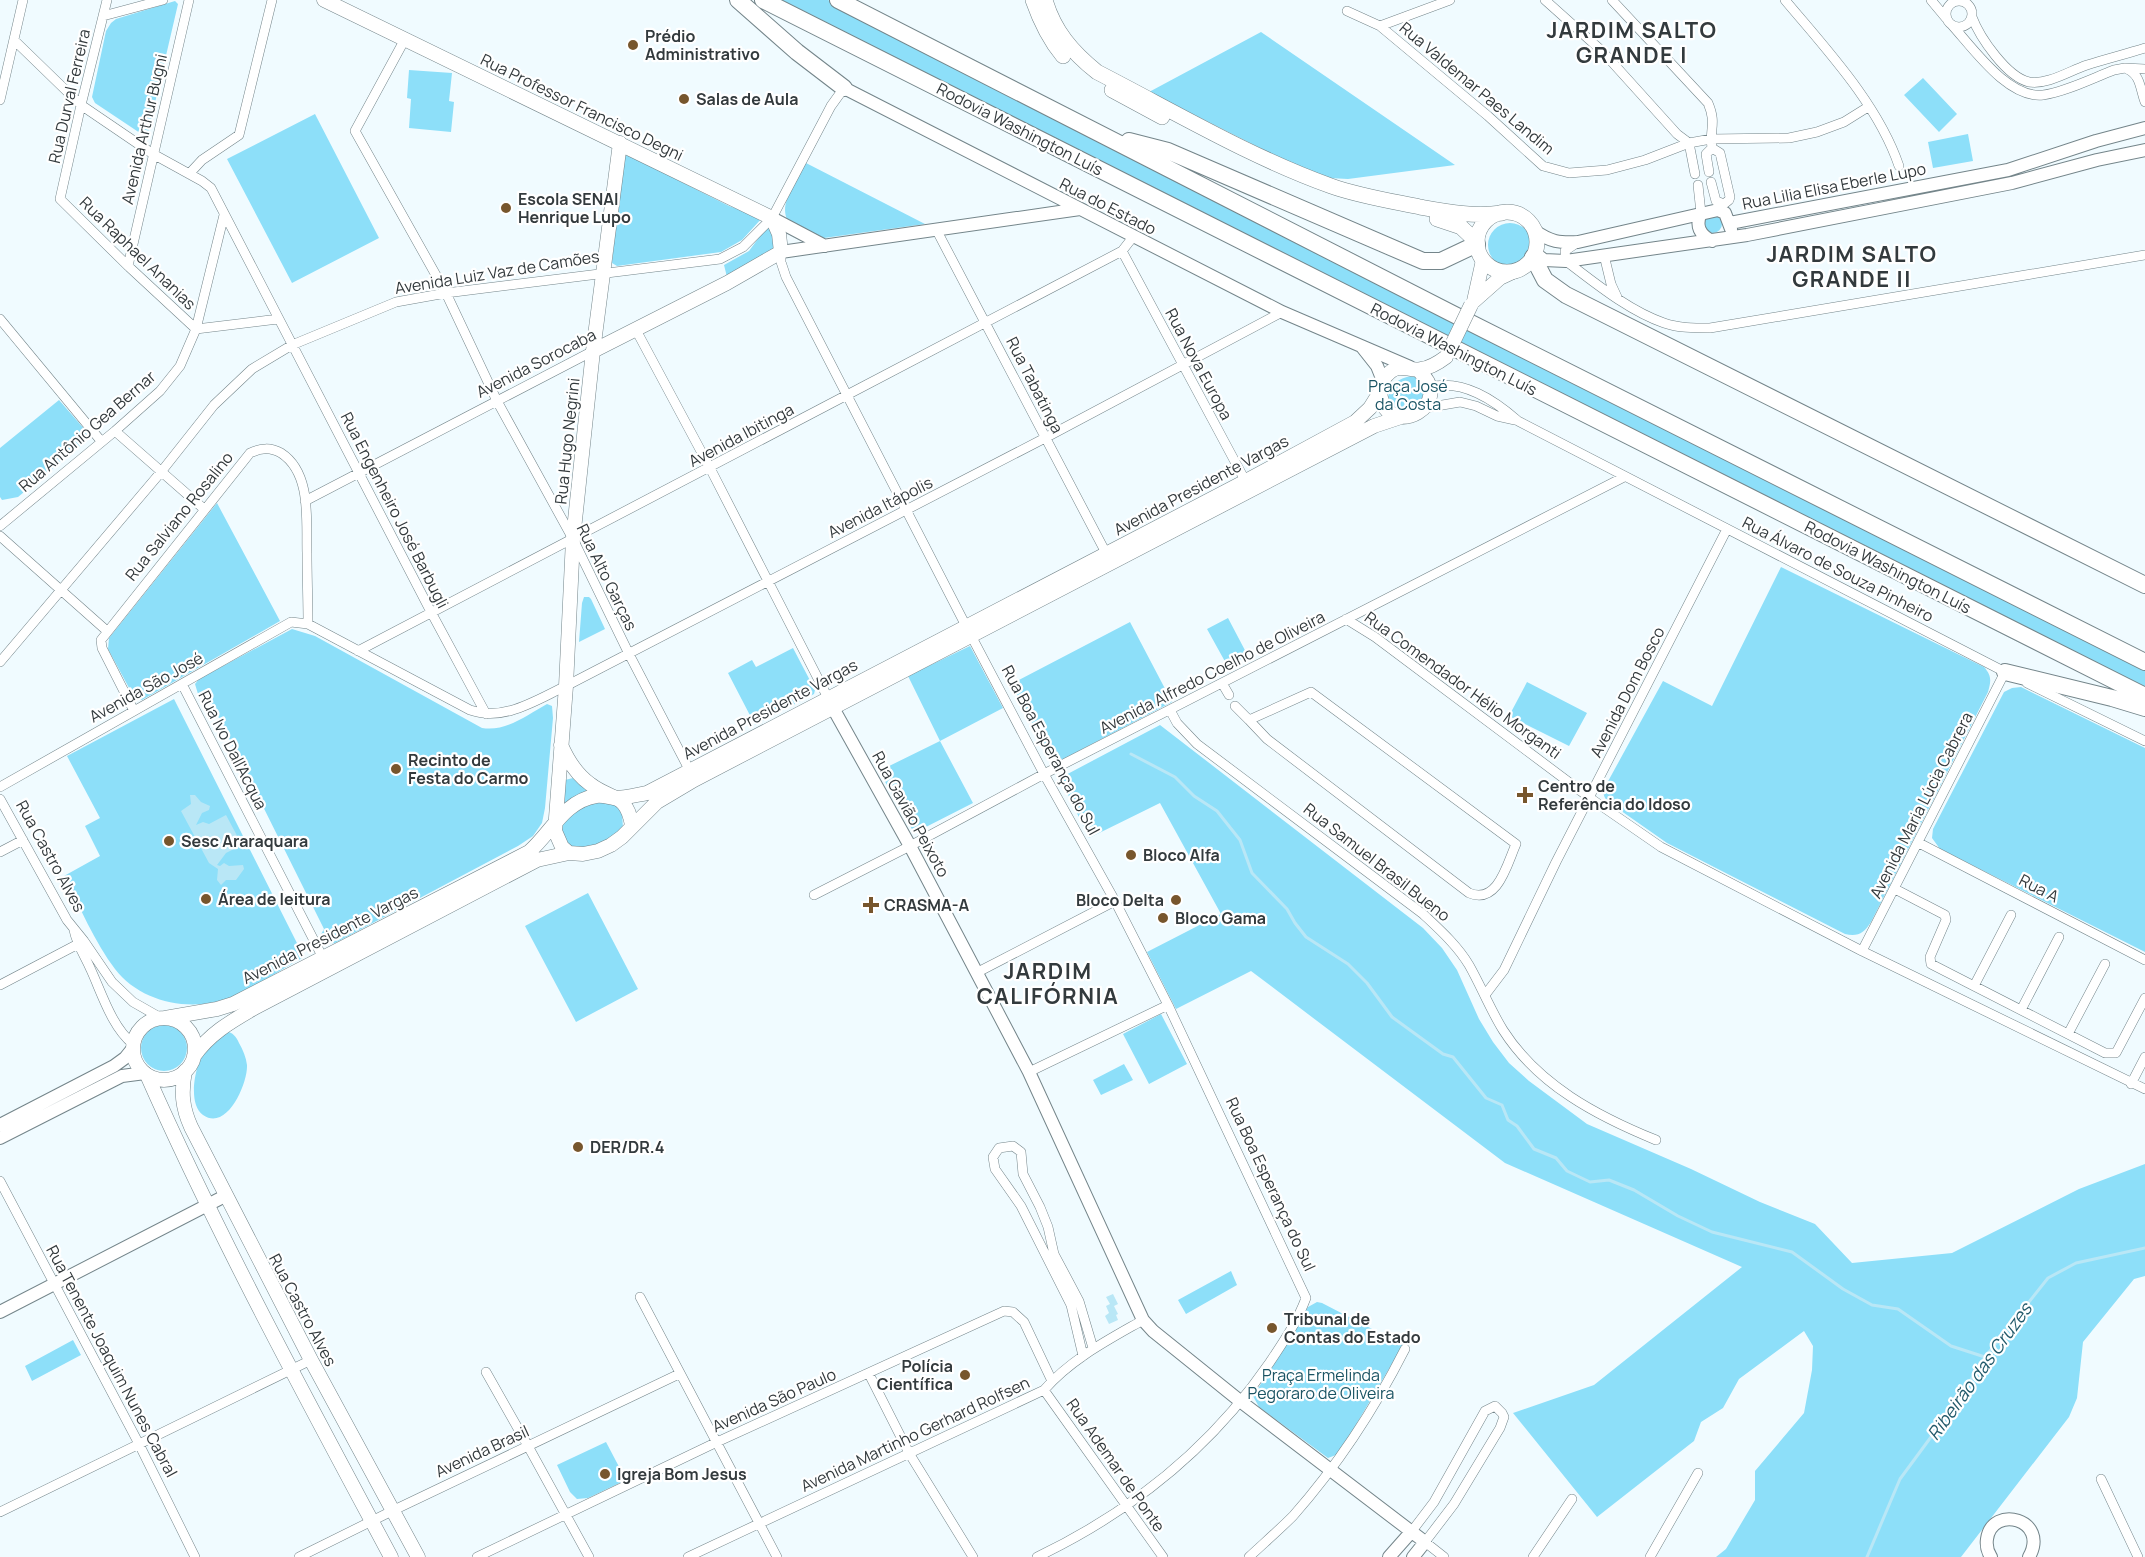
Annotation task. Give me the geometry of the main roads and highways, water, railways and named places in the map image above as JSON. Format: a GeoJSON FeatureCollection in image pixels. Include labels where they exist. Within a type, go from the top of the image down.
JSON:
{"type":"FeatureCollection","features":[{"type":"Feature","properties":{"kind":"highway"},"geometry":{"type":"LineString","coordinates":[[738,0],[797,52],[844,88]]}},
{"type":"Feature","properties":{"kind":"highway","name":"Rodovia Washington Luís"},"geometry":{"type":"LineString","coordinates":[[763,0],[2145,696]]}},
{"type":"Feature","properties":{"kind":"highway","name":"Rodovia Washington Luís"},"geometry":{"type":"LineString","coordinates":[[838,0],[2145,662]]}},
{"type":"Feature","properties":{"kind":"highway"},"geometry":{"type":"LineString","coordinates":[[1033,0],[1050,38],[1061,53],[1075,67],[1132,102],[1295,180],[1350,200],[1447,221],[1461,227],[1477,243],[1483,260],[1494,269],[1515,271],[1522,268],[1534,255],[1537,238],[1535,231],[1530,222],[1522,216],[1512,213],[1484,216],[1457,214],[1332,186],[1262,157],[1097,72],[1066,44],[1055,27],[1045,0]]}},
{"type":"Feature","properties":{"kind":"highway"},"geometry":{"type":"LineString","coordinates":[[1096,132],[1168,151],[1423,261],[1441,261],[1477,243]]}},
{"type":"Feature","properties":{"kind":"highway"},"geometry":{"type":"LineString","coordinates":[[1477,243],[1479,232],[1485,223],[1492,216],[1502,213]]}},
{"type":"Feature","properties":{"kind":"highway"},"geometry":{"type":"LineString","coordinates":[[1534,255],[1545,280],[1566,295],[2145,585]]}},
{"type":"Feature","properties":{"kind":"highway"},"geometry":{"type":"LineString","coordinates":[[2005,672],[2145,708]]}},
{"type":"Feature","properties":{"kind":"main road","name":"Rua Professor Francisco Degni"},"geometry":{"type":"LineString","coordinates":[[324,0],[772,218]]}},
{"type":"Feature","properties":{"kind":"main road","name":"Rua Hugo Negrini"},"geometry":{"type":"LineString","coordinates":[[555,822],[566,686],[573,539],[593,351],[620,143]]}},
{"type":"Feature","properties":{"kind":"main road","name":"Rua Boa Esperança do Sul"},"geometry":{"type":"LineString","coordinates":[[772,218],[779,234],[781,252]]}},
{"type":"Feature","properties":{"kind":"main road","name":"Avenida Sorocaba"},"geometry":{"type":"LineString","coordinates":[[593,351],[781,252]]}},
{"type":"Feature","properties":{"kind":"main road"},"geometry":{"type":"LineString","coordinates":[[1430,385],[1438,375],[1473,303],[1483,260]]}},
{"type":"Feature","properties":{"kind":"main road"},"geometry":{"type":"LineString","coordinates":[[1473,303],[1500,278],[1515,271]]}},
{"type":"Feature","properties":{"kind":"main road"},"geometry":{"type":"LineString","coordinates":[[596,331],[611,343]]}},
{"type":"Feature","properties":{"kind":"main road"},"geometry":{"type":"LineString","coordinates":[[1414,369],[1425,376],[1430,385],[1431,394],[1425,408],[1410,417],[1401,417],[1386,408],[1381,386],[1394,369],[1414,369],[1437,364],[1447,355]]}},
{"type":"Feature","properties":{"kind":"main road","name":"Avenida Presidente Vargas"},"geometry":{"type":"LineString","coordinates":[[163,1018],[233,1004],[529,852],[571,807],[592,797],[598,795],[616,798],[647,793],[692,775],[1248,485],[1355,422],[1370,408],[1381,386]]}},
{"type":"Feature","properties":{"kind":"main road","name":"Avenida Presidente Vargas"},"geometry":{"type":"LineString","coordinates":[[969,631],[1106,553],[1374,426],[1401,417]]}},
{"type":"Feature","properties":{"kind":"main road"},"geometry":{"type":"LineString","coordinates":[[560,743],[580,776],[598,790],[623,802],[630,813],[632,825]]}},
{"type":"Feature","properties":{"kind":"main road","name":"Avenida Presidente Vargas"},"geometry":{"type":"LineString","coordinates":[[194,1056],[205,1041],[217,1031],[256,1006],[537,860],[569,853],[583,854],[598,851],[611,845],[657,802],[692,775]]}},
{"type":"Feature","properties":{"kind":"main road"},"geometry":{"type":"LineString","coordinates":[[555,822],[557,840],[569,853]]}},
{"type":"Feature","properties":{"kind":"main road"},"geometry":{"type":"LineString","coordinates":[[146,1074],[167,1080],[185,1071],[194,1056],[195,1047],[189,1030],[174,1020],[163,1018],[153,1020],[140,1029],[133,1046],[136,1062],[146,1074],[206,1205],[290,1370],[391,1557]]}},
{"type":"Feature","properties":{"kind":"main road","name":"Rua Castro Alves"},"geometry":{"type":"LineString","coordinates":[[185,1071],[182,1094],[186,1115],[225,1196],[311,1360],[418,1557]]}},
{"type":"Feature","properties":{"kind":"waterway"},"geometry":{"type":"LineString","coordinates":[[1131,754],[1175,777],[1194,796],[1217,811],[1240,840],[1252,873],[1287,909],[1306,937],[1348,964],[1367,983],[1392,1017],[1443,1054],[1453,1057],[1486,1098],[1502,1105],[1508,1120],[1517,1126],[1534,1149],[1556,1158],[1567,1171],[1590,1182],[1609,1180],[1634,1190],[1678,1216],[1712,1232],[1792,1252],[1843,1289],[1872,1305],[1898,1309],[1951,1346],[1985,1357]]}},
{"type":"Feature","properties":{"kind":"waterway","name":"Ribeirão das Cruzes"},"geometry":{"type":"LineString","coordinates":[[1867,1557],[1900,1479],[1959,1399],[1985,1357],[2048,1278],[2076,1263],[2145,1248]]}},
{"type":"Feature","properties":{"kind":"place","name":"Prédio Administrativo"},"geometry":{"type":"Point","coordinates":[633,45]}},
{"type":"Feature","properties":{"kind":"place","name":"Salas de Aula"},"geometry":{"type":"Point","coordinates":[684,99]}},
{"type":"Feature","properties":{"kind":"place","name":"Escola SENAI Henrique Lupo"},"geometry":{"type":"Point","coordinates":[506,208]}},
{"type":"Feature","properties":{"kind":"place","name":"Recinto de Festa do Carmo"},"geometry":{"type":"Point","coordinates":[396,769]}},
{"type":"Feature","properties":{"kind":"place","name":"Centro de Referência do Idoso"},"geometry":{"type":"Point","coordinates":[1525,795]}},
{"type":"Feature","properties":{"kind":"place","name":"Sesc Araraquara"},"geometry":{"type":"Point","coordinates":[169,841]}},
{"type":"Feature","properties":{"kind":"place","name":"Bloco Alfa"},"geometry":{"type":"Point","coordinates":[1131,855]}},
{"type":"Feature","properties":{"kind":"place","name":"Área de leitura"},"geometry":{"type":"Point","coordinates":[206,899]}},
{"type":"Feature","properties":{"kind":"place","name":"Bloco Delta"},"geometry":{"type":"Point","coordinates":[1176,900]}},
{"type":"Feature","properties":{"kind":"place","name":"CRASMA-A"},"geometry":{"type":"Point","coordinates":[871,905]}},
{"type":"Feature","properties":{"kind":"place","name":"Bloco Gama"},"geometry":{"type":"Point","coordinates":[1163,918]}},
{"type":"Feature","properties":{"kind":"place","name":"DER/DR.4"},"geometry":{"type":"Point","coordinates":[578,1147]}},
{"type":"Feature","properties":{"kind":"place","name":"Tribunal de Contas do Estado"},"geometry":{"type":"Point","coordinates":[1272,1328]}},
{"type":"Feature","properties":{"kind":"place","name":"Polícia Científica"},"geometry":{"type":"Point","coordinates":[965,1375]}},
{"type":"Feature","properties":{"kind":"place","name":"Igreja Bom Jesus"},"geometry":{"type":"Point","coordinates":[605,1474]}},
{"type":"Feature","properties":{"kind":"district","name":"JARDIM SALTO GRANDE I"},"geometry":{"type":"Point","coordinates":[1632,42]}},
{"type":"Feature","properties":{"kind":"district","name":"JARDIM SALTO GRANDE II"},"geometry":{"type":"Point","coordinates":[1852,266]}},
{"type":"Feature","properties":{"kind":"district","name":"JARDIM CALIFÓRNIA"},"geometry":{"type":"Point","coordinates":[1048,984]}},
{"type":"Feature","properties":{"kind":"park label","name":"Praça José da Costa"},"geometry":{"type":"Point","coordinates":[1408,395]}},
{"type":"Feature","properties":{"kind":"park label","name":"Praça Ermelinda Pegoraro de Oliveira"},"geometry":{"type":"Point","coordinates":[1321,1384]}}]}
